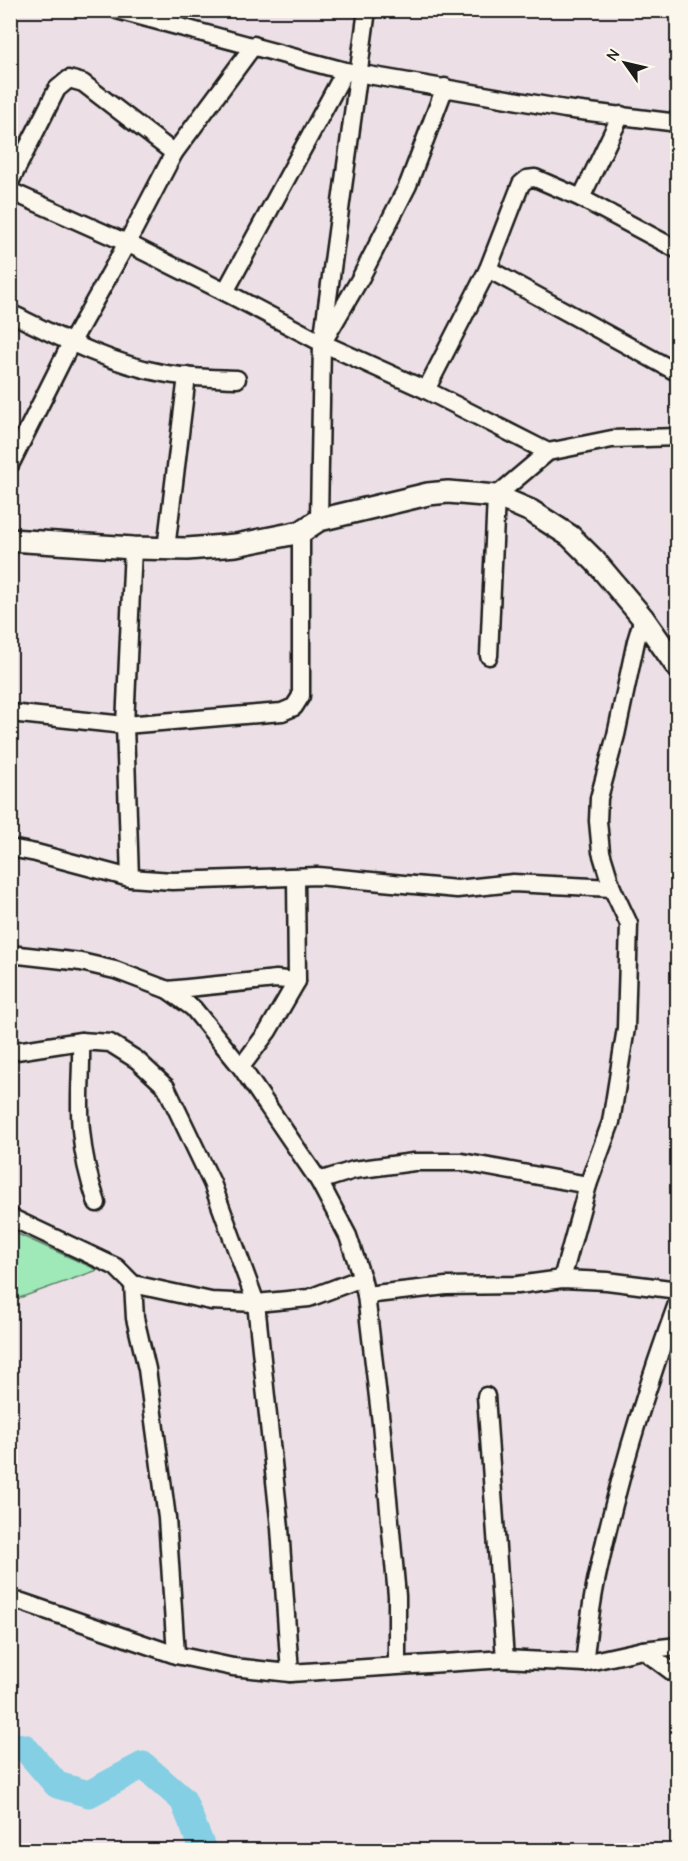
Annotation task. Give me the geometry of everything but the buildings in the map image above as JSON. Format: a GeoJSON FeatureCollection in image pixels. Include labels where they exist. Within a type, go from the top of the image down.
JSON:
{"type":"FeatureCollection","features":[{"type":"Feature","properties":{"kind":"main road"},"geometry":{"type":"LineString","coordinates":[[10,540],[166,549],[236,545],[301,532],[319,520],[428,494],[448,492],[496,496],[531,511],[570,536],[595,561],[643,618],[678,668]]}},
{"type":"Feature","properties":{"kind":"street"},"geometry":{"type":"LineString","coordinates":[[117,10],[352,72],[565,109],[678,123]]}},
{"type":"Feature","properties":{"kind":"street"},"geometry":{"type":"LineString","coordinates":[[319,520],[322,344],[352,72],[367,10]]}},
{"type":"Feature","properties":{"kind":"street"},"geometry":{"type":"LineString","coordinates":[[10,465],[17,432],[71,343],[174,153],[254,45]]}},
{"type":"Feature","properties":{"kind":"street"},"geometry":{"type":"LineString","coordinates":[[225,292],[352,72]]}},
{"type":"Feature","properties":{"kind":"street"},"geometry":{"type":"LineString","coordinates":[[10,182],[57,89],[69,79],[83,82],[174,153]]}},
{"type":"Feature","properties":{"kind":"street"},"geometry":{"type":"LineString","coordinates":[[322,344],[361,277],[408,185],[446,87]]}},
{"type":"Feature","properties":{"kind":"street"},"geometry":{"type":"LineString","coordinates":[[581,198],[621,116]]}},
{"type":"Feature","properties":{"kind":"street"},"geometry":{"type":"LineString","coordinates":[[426,390],[488,269],[521,184],[527,179],[535,178],[581,198],[677,247]]}},
{"type":"Feature","properties":{"kind":"street"},"geometry":{"type":"LineString","coordinates":[[10,191],[127,243],[322,344],[426,390],[548,452]]}},
{"type":"Feature","properties":{"kind":"street"},"geometry":{"type":"LineString","coordinates":[[488,269],[678,373]]}},
{"type":"Feature","properties":{"kind":"street"},"geometry":{"type":"LineString","coordinates":[[10,313],[71,343],[131,366],[187,376],[237,379]]}},
{"type":"Feature","properties":{"kind":"street"},"geometry":{"type":"LineString","coordinates":[[166,549],[187,376]]}},
{"type":"Feature","properties":{"kind":"street"},"geometry":{"type":"LineString","coordinates":[[489,656],[496,496],[548,452],[612,440],[678,437]]}},
{"type":"Feature","properties":{"kind":"street"},"geometry":{"type":"LineString","coordinates":[[10,713],[125,724],[282,712],[294,707],[301,696],[301,532]]}},
{"type":"Feature","properties":{"kind":"street"},"geometry":{"type":"LineString","coordinates":[[130,878],[125,724],[133,548]]}},
{"type":"Feature","properties":{"kind":"street"},"geometry":{"type":"LineString","coordinates":[[562,1279],[588,1185],[611,1122],[626,1028],[629,924],[612,888],[601,852],[598,821],[599,798],[643,618]]}},
{"type":"Feature","properties":{"kind":"street"},"geometry":{"type":"LineString","coordinates":[[10,848],[130,878],[172,881],[318,876],[457,889],[513,883],[612,888]]}},
{"type":"Feature","properties":{"kind":"street"},"geometry":{"type":"LineString","coordinates":[[241,1067],[268,1031],[297,981],[296,878]]}},
{"type":"Feature","properties":{"kind":"street"},"geometry":{"type":"LineString","coordinates":[[10,954],[81,962],[115,970],[168,990],[194,1008],[241,1067],[319,1181],[348,1236],[363,1278],[366,1294],[397,1596],[397,1664]]}},
{"type":"Feature","properties":{"kind":"street"},"geometry":{"type":"LineString","coordinates":[[168,990],[276,979],[297,981]]}},
{"type":"Feature","properties":{"kind":"street"},"geometry":{"type":"LineString","coordinates":[[10,1052],[81,1041],[110,1043],[137,1060],[166,1086],[212,1184],[256,1303],[280,1528],[290,1673]]}},
{"type":"Feature","properties":{"kind":"street"},"geometry":{"type":"LineString","coordinates":[[81,1041],[80,1128],[83,1151],[97,1203]]}},
{"type":"Feature","properties":{"kind":"street"},"geometry":{"type":"LineString","coordinates":[[319,1181],[354,1170],[414,1162],[462,1162],[588,1185]]}},
{"type":"Feature","properties":{"kind":"street"},"geometry":{"type":"LineString","coordinates":[[10,1217],[116,1268],[133,1284],[211,1301],[256,1303],[309,1298],[363,1278]]}},
{"type":"Feature","properties":{"kind":"street"},"geometry":{"type":"LineString","coordinates":[[366,1294],[446,1286],[518,1285],[562,1279],[607,1281],[678,1290]]}},
{"type":"Feature","properties":{"kind":"street"},"geometry":{"type":"LineString","coordinates":[[133,1284],[135,1318],[147,1369],[167,1518],[176,1655]]}},
{"type":"Feature","properties":{"kind":"street"},"geometry":{"type":"LineString","coordinates":[[584,1663],[597,1575],[621,1474],[648,1383],[678,1301]]}},
{"type":"Feature","properties":{"kind":"street"},"geometry":{"type":"LineString","coordinates":[[486,1396],[506,1659]]}},
{"type":"Feature","properties":{"kind":"street"},"geometry":{"type":"LineString","coordinates":[[10,1601],[22,1602],[176,1655],[233,1667],[290,1673],[397,1664],[506,1659],[584,1663],[643,1650],[678,1646]]}},
{"type":"Feature","properties":{"kind":"street"},"geometry":{"type":"LineString","coordinates":[[643,1650],[678,1676]]}},
{"type":"Feature","properties":{"kind":"green space"},"geometry":{"type":"Polygon","coordinates":[[[11,1231],[98,1270],[11,1301],[11,1231]]]}},
{"type":"Feature","properties":{"kind":"waterway"},"geometry":{"type":"LineString","coordinates":[[10,1745],[24,1747],[57,1785],[89,1794],[143,1765],[183,1800],[203,1850]]}}]}
